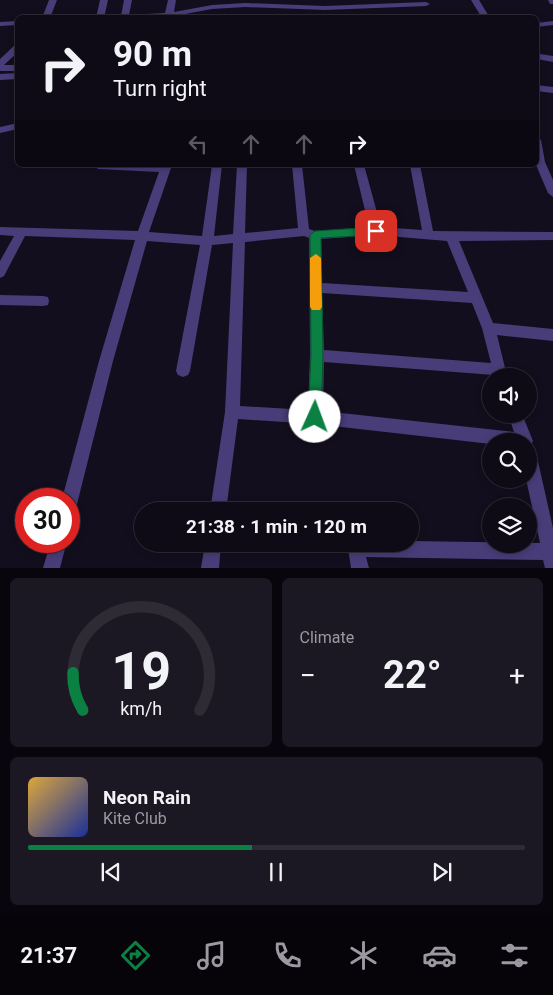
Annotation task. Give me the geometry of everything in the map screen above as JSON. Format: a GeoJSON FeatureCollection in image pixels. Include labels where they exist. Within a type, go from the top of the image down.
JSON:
{"type":"FeatureCollection","features":[{"type":"Feature","properties":{"kind":"street"},"geometry":{"type":"LineString","coordinates":[[47,15],[53,0]]}},
{"type":"Feature","properties":{"kind":"street"},"geometry":{"type":"LineString","coordinates":[[101,15],[104,0]]}},
{"type":"Feature","properties":{"kind":"street"},"geometry":{"type":"LineString","coordinates":[[124,15],[128,0]]}},
{"type":"Feature","properties":{"kind":"street"},"geometry":{"type":"LineString","coordinates":[[172,0],[169,15],[212,7],[245,5],[426,4]]}},
{"type":"Feature","properties":{"kind":"street"},"geometry":{"type":"LineString","coordinates":[[475,0],[484,15]]}},
{"type":"Feature","properties":{"kind":"street"},"geometry":{"type":"LineString","coordinates":[[380,3],[385,15]]}},
{"type":"Feature","properties":{"kind":"street"},"geometry":{"type":"LineString","coordinates":[[327,5],[335,15]]}},
{"type":"Feature","properties":{"kind":"street"},"geometry":{"type":"LineString","coordinates":[[211,15],[212,7]]}},
{"type":"Feature","properties":{"kind":"street"},"geometry":{"type":"LineString","coordinates":[[0,24],[15,23]]}},
{"type":"Feature","properties":{"kind":"street"},"geometry":{"type":"LineString","coordinates":[[539,25],[553,24]]}},
{"type":"Feature","properties":{"kind":"street"},"geometry":{"type":"LineString","coordinates":[[0,73],[15,51]]}},
{"type":"Feature","properties":{"kind":"street"},"geometry":{"type":"LineString","coordinates":[[540,58],[553,58]]}},
{"type":"Feature","properties":{"kind":"street"},"geometry":{"type":"LineString","coordinates":[[0,73],[15,69]]}},
{"type":"Feature","properties":{"kind":"street"},"geometry":{"type":"LineString","coordinates":[[0,73],[15,76]]}},
{"type":"Feature","properties":{"kind":"street"},"geometry":{"type":"LineString","coordinates":[[539,88],[553,90]]}},
{"type":"Feature","properties":{"kind":"street"},"geometry":{"type":"LineString","coordinates":[[0,130],[15,127]]}},
{"type":"Feature","properties":{"kind":"street"},"geometry":{"type":"LineString","coordinates":[[539,156],[553,193]]}},
{"type":"Feature","properties":{"kind":"street"},"geometry":{"type":"LineString","coordinates":[[73,488],[142,236],[166,167]]}},
{"type":"Feature","properties":{"kind":"street"},"geometry":{"type":"LineString","coordinates":[[183,371],[207,241],[217,167]]}},
{"type":"Feature","properties":{"kind":"street"},"geometry":{"type":"LineString","coordinates":[[219,502],[232,412],[242,167]]}},
{"type":"Feature","properties":{"kind":"street"},"geometry":{"type":"LineString","coordinates":[[297,167],[310,234],[316,288],[317,355],[315,417]]}},
{"type":"Feature","properties":{"kind":"street"},"geometry":{"type":"LineString","coordinates":[[360,167],[376,231]]}},
{"type":"Feature","properties":{"kind":"street"},"geometry":{"type":"LineString","coordinates":[[415,167],[428,236]]}},
{"type":"Feature","properties":{"kind":"street"},"geometry":{"type":"LineString","coordinates":[[0,231],[142,236],[207,241],[376,231],[452,237],[553,236]]}},
{"type":"Feature","properties":{"kind":"street"},"geometry":{"type":"LineString","coordinates":[[0,273],[20,232]]}},
{"type":"Feature","properties":{"kind":"street"},"geometry":{"type":"LineString","coordinates":[[452,237],[489,328],[499,368]]}},
{"type":"Feature","properties":{"kind":"street"},"geometry":{"type":"LineString","coordinates":[[316,288],[478,298]]}},
{"type":"Feature","properties":{"kind":"street"},"geometry":{"type":"LineString","coordinates":[[0,300],[43,302]]}},
{"type":"Feature","properties":{"kind":"street"},"geometry":{"type":"LineString","coordinates":[[489,328],[553,335]]}},
{"type":"Feature","properties":{"kind":"street"},"geometry":{"type":"LineString","coordinates":[[317,355],[482,371]]}},
{"type":"Feature","properties":{"kind":"street"},"geometry":{"type":"LineString","coordinates":[[232,412],[315,417],[525,441],[518,423]]}},
{"type":"Feature","properties":{"kind":"street"},"geometry":{"type":"LineString","coordinates":[[360,568],[356,548],[552,556],[536,488]]}},
{"type":"Feature","properties":{"kind":"street"},"geometry":{"type":"LineString","coordinates":[[210,568],[212,552]]}},
{"type":"Feature","properties":{"kind":"street"},"geometry":{"type":"LineString","coordinates":[[51,568],[55,553]]}},
{"type":"Feature","properties":{"kind":"slow traffic"},"geometry":{"type":"LineString","coordinates":[[316,258],[316,307]]}},
{"type":"Feature","properties":{"kind":"route"},"geometry":{"type":"LineString","coordinates":[[315,417],[317,355],[315,235],[376,231]]}}]}
